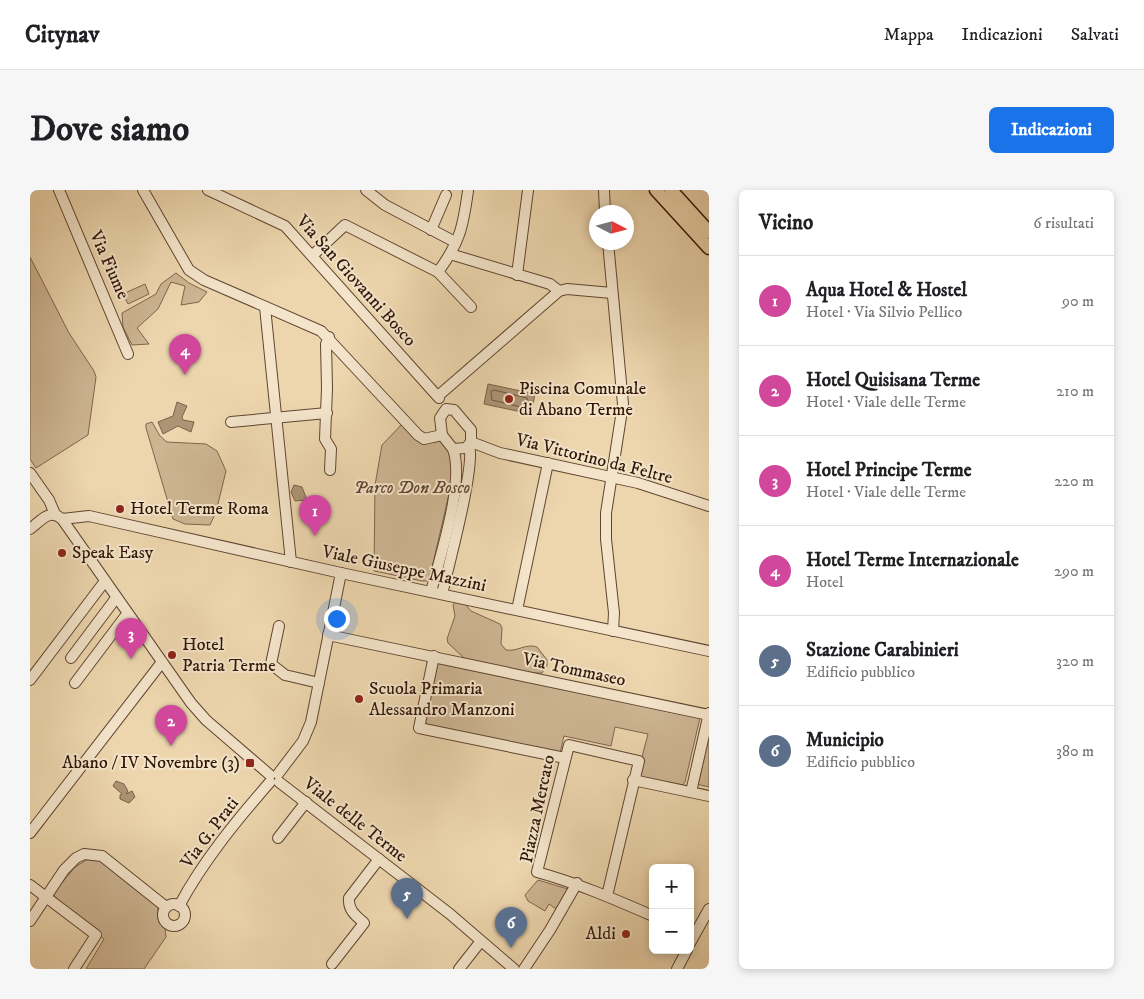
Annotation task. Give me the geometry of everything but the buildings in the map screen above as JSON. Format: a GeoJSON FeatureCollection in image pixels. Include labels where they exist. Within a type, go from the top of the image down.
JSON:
{"type":"FeatureCollection","features":[{"type":"Feature","properties":{"kind":"main road"},"geometry":{"type":"LineString","coordinates":[[656,190],[709,248]]}},
{"type":"Feature","properties":{"kind":"main road"},"geometry":{"type":"LineString","coordinates":[[671,190],[709,232]]}},
{"type":"Feature","properties":{"kind":"street","name":"Via Fiume"},"geometry":{"type":"LineString","coordinates":[[59,190],[128,354]]}},
{"type":"Feature","properties":{"kind":"street"},"geometry":{"type":"LineString","coordinates":[[144,190],[189,270],[204,280],[265,308],[310,325],[329,336],[418,435],[424,439],[442,435]]}},
{"type":"Feature","properties":{"kind":"street","name":"Via San Giovanni Bosco"},"geometry":{"type":"LineString","coordinates":[[208,190],[285,226],[471,430],[470,444],[472,454],[442,594]]}},
{"type":"Feature","properties":{"kind":"street"},"geometry":{"type":"LineString","coordinates":[[367,190],[385,205],[455,242]]}},
{"type":"Feature","properties":{"kind":"street"},"geometry":{"type":"LineString","coordinates":[[517,275],[528,190]]}},
{"type":"Feature","properties":{"kind":"street"},"geometry":{"type":"LineString","coordinates":[[604,190],[605,205]]}},
{"type":"Feature","properties":{"kind":"street"},"geometry":{"type":"LineString","coordinates":[[438,272],[462,231],[468,191]]}},
{"type":"Feature","properties":{"kind":"street"},"geometry":{"type":"LineString","coordinates":[[430,230],[446,195]]}},
{"type":"Feature","properties":{"kind":"street"},"geometry":{"type":"LineString","coordinates":[[312,255],[345,225],[438,272],[471,307]]}},
{"type":"Feature","properties":{"kind":"street"},"geometry":{"type":"LineString","coordinates":[[609,250],[623,404],[606,513],[606,540],[614,613],[613,631]]}},
{"type":"Feature","properties":{"kind":"street"},"geometry":{"type":"LineString","coordinates":[[450,254],[550,284],[559,290]]}},
{"type":"Feature","properties":{"kind":"street"},"geometry":{"type":"LineString","coordinates":[[432,592],[457,471],[453,449],[442,435],[439,397],[559,290],[612,292]]}},
{"type":"Feature","properties":{"kind":"street"},"geometry":{"type":"LineString","coordinates":[[265,308],[292,562]]}},
{"type":"Feature","properties":{"kind":"street"},"geometry":{"type":"LineString","coordinates":[[329,336],[326,344],[327,413],[324,439],[331,449],[330,470]]}},
{"type":"Feature","properties":{"kind":"street"},"geometry":{"type":"LineString","coordinates":[[440,418],[446,409],[454,410]]}},
{"type":"Feature","properties":{"kind":"street"},"geometry":{"type":"LineString","coordinates":[[231,422],[327,413]]}},
{"type":"Feature","properties":{"kind":"street"},"geometry":{"type":"LineString","coordinates":[[453,449],[462,450],[470,444]]}},
{"type":"Feature","properties":{"kind":"street","name":"Via Vittorino da Feltre"},"geometry":{"type":"LineString","coordinates":[[470,444],[500,453],[612,476],[709,506]]}},
{"type":"Feature","properties":{"kind":"street"},"geometry":{"type":"LineString","coordinates":[[517,610],[548,463]]}},
{"type":"Feature","properties":{"kind":"street"},"geometry":{"type":"LineString","coordinates":[[30,473],[59,517]]}},
{"type":"Feature","properties":{"kind":"street"},"geometry":{"type":"LineString","coordinates":[[32,528],[46,516],[59,517]]}},
{"type":"Feature","properties":{"kind":"street","name":"Viale Giuseppe Mazzini"},"geometry":{"type":"LineString","coordinates":[[59,517],[89,516],[341,573],[709,651]]}},
{"type":"Feature","properties":{"kind":"street","name":"Viale delle Terme"},"geometry":{"type":"LineString","coordinates":[[59,517],[191,703],[206,720],[274,778],[379,859],[514,969]]}},
{"type":"Feature","properties":{"kind":"street","name":"Via G. Prati"},"geometry":{"type":"LineString","coordinates":[[179,906],[223,840],[303,741],[311,722],[341,573]]}},
{"type":"Feature","properties":{"kind":"street"},"geometry":{"type":"LineString","coordinates":[[30,680],[105,580]]}},
{"type":"Feature","properties":{"kind":"street"},"geometry":{"type":"LineString","coordinates":[[71,658],[116,598]]}},
{"type":"Feature","properties":{"kind":"street"},"geometry":{"type":"LineString","coordinates":[[76,683],[128,614]]}},
{"type":"Feature","properties":{"kind":"street"},"geometry":{"type":"LineString","coordinates":[[279,626],[271,664],[285,675],[318,682]]}},
{"type":"Feature","properties":{"kind":"street","name":"Via Tommaseo"},"geometry":{"type":"LineString","coordinates":[[328,635],[709,714]]}},
{"type":"Feature","properties":{"kind":"street"},"geometry":{"type":"LineString","coordinates":[[434,656],[419,728],[565,758]]}},
{"type":"Feature","properties":{"kind":"street"},"geometry":{"type":"LineString","coordinates":[[30,833],[162,662]]}},
{"type":"Feature","properties":{"kind":"street"},"geometry":{"type":"LineString","coordinates":[[691,792],[709,714]]}},
{"type":"Feature","properties":{"kind":"street","name":"Piazza Mercato"},"geometry":{"type":"LineString","coordinates":[[577,883],[537,872],[569,745],[639,761],[607,896]]}},
{"type":"Feature","properties":{"kind":"street"},"geometry":{"type":"LineString","coordinates":[[633,780],[709,796]]}},
{"type":"Feature","properties":{"kind":"street"},"geometry":{"type":"LineString","coordinates":[[278,838],[306,802]]}},
{"type":"Feature","properties":{"kind":"street"},"geometry":{"type":"LineString","coordinates":[[30,921],[46,896],[76,858],[84,854],[95,853],[102,856],[166,907]]}},
{"type":"Feature","properties":{"kind":"street"},"geometry":{"type":"LineString","coordinates":[[332,964],[364,923],[351,911],[349,898],[379,859]]}},
{"type":"Feature","properties":{"kind":"street"},"geometry":{"type":"LineString","coordinates":[[524,969],[550,930],[577,883],[649,914]]}},
{"type":"Feature","properties":{"kind":"street"},"geometry":{"type":"LineString","coordinates":[[30,885],[96,934],[74,969]]}},
{"type":"Feature","properties":{"kind":"street"},"geometry":{"type":"LineString","coordinates":[[175,904],[183,909],[184,918],[182,922],[174,926],[164,919],[166,907],[175,904]]}},
{"type":"Feature","properties":{"kind":"street"},"geometry":{"type":"LineString","coordinates":[[694,933],[708,914]]}},
{"type":"Feature","properties":{"kind":"street"},"geometry":{"type":"LineString","coordinates":[[459,969],[482,941]]}},
{"type":"Feature","properties":{"kind":"street"},"geometry":{"type":"LineString","coordinates":[[677,969],[685,954]]}},
{"type":"Feature","properties":{"kind":"green space"},"geometry":{"type":"Polygon","coordinates":[[[30,257],[69,333],[96,377],[88,435],[36,468],[30,459],[30,257]]]}},
{"type":"Feature","properties":{"kind":"green space"},"geometry":{"type":"Polygon","coordinates":[[[176,273],[189,283],[207,292],[199,302],[181,305],[185,286],[171,282],[158,309],[137,328],[149,344],[132,345],[123,327],[122,313],[156,294],[161,284],[176,273]]]}},
{"type":"Feature","properties":{"kind":"green space"},"geometry":{"type":"Polygon","coordinates":[[[145,284],[149,294],[128,304],[123,294],[145,284]]]}},
{"type":"Feature","properties":{"kind":"green space"},"geometry":{"type":"Polygon","coordinates":[[[152,422],[160,436],[167,442],[206,444],[217,451],[226,471],[216,512],[210,525],[185,524],[173,519],[146,428],[146,424],[152,422]]]}},
{"type":"Feature","properties":{"kind":"green space","name":"Parco Don Bosco"},"geometry":{"type":"Polygon","coordinates":[[[403,423],[428,443],[442,441],[453,457],[452,481],[431,572],[427,581],[374,571],[375,485],[382,445],[403,423]]]}},
{"type":"Feature","properties":{"kind":"green space"},"geometry":{"type":"Polygon","coordinates":[[[456,602],[465,604],[471,611],[500,624],[502,628],[501,644],[506,650],[529,646],[537,647],[547,660],[547,666],[542,673],[533,673],[464,658],[448,643],[447,639],[455,616],[453,605],[456,602]]]}},
{"type":"Feature","properties":{"kind":"green space"},"geometry":{"type":"Polygon","coordinates":[[[435,663],[700,718],[685,782],[682,786],[637,776],[648,734],[615,727],[611,746],[564,736],[560,753],[422,723],[435,663]]]}},
{"type":"Feature","properties":{"kind":"green space"},"geometry":{"type":"Polygon","coordinates":[[[709,730],[709,787],[696,784],[709,730]]]}},
{"type":"Feature","properties":{"kind":"green space"},"geometry":{"type":"Polygon","coordinates":[[[88,859],[102,861],[158,907],[158,919],[165,928],[166,937],[144,969],[86,969],[104,939],[54,896],[55,891],[75,867],[88,859]]]}},
{"type":"Feature","properties":{"kind":"green space"},"geometry":{"type":"Polygon","coordinates":[[[538,880],[568,889],[556,909],[549,904],[545,911],[528,901],[525,895],[538,880]]]}},
{"type":"Feature","properties":{"kind":"water","name":"Piscina Comunale di Abano Terme"},"geometry":{"type":"Polygon","coordinates":[[[488,384],[535,394],[531,414],[484,404],[488,384]]]}},
{"type":"Feature","properties":{"kind":"water"},"geometry":{"type":"Polygon","coordinates":[[[177,402],[187,406],[182,417],[183,420],[194,422],[191,432],[178,426],[163,434],[158,422],[173,416],[177,402]]]}},
{"type":"Feature","properties":{"kind":"water"},"geometry":{"type":"Polygon","coordinates":[[[294,485],[302,487],[307,500],[295,501],[291,492],[294,485]]]}},
{"type":"Feature","properties":{"kind":"water"},"geometry":{"type":"Polygon","coordinates":[[[116,781],[124,784],[128,791],[126,794],[132,791],[135,797],[129,803],[120,799],[122,794],[113,786],[116,781]]]}},
{"type":"Feature","properties":{"kind":"place","name":"Hotel Terme Internazionale"},"geometry":{"type":"Point","coordinates":[185,375]}},
{"type":"Feature","properties":{"kind":"place","name":"Piscina Comunale di Abano Terme"},"geometry":{"type":"Point","coordinates":[509,399]}},
{"type":"Feature","properties":{"kind":"place","name":"Hotel Terme Roma"},"geometry":{"type":"Point","coordinates":[120,509]}},
{"type":"Feature","properties":{"kind":"place","name":"Aqua Hotel & Hostel"},"geometry":{"type":"Point","coordinates":[315,536]}},
{"type":"Feature","properties":{"kind":"place","name":"Speak Easy"},"geometry":{"type":"Point","coordinates":[62,553]}},
{"type":"Feature","properties":{"kind":"place","name":"Hotel Patria Terme"},"geometry":{"type":"Point","coordinates":[172,655]}},
{"type":"Feature","properties":{"kind":"place","name":"Hotel Principe Terme"},"geometry":{"type":"Point","coordinates":[131,659]}},
{"type":"Feature","properties":{"kind":"place","name":"Scuola Primaria Alessandro Manzoni"},"geometry":{"type":"Point","coordinates":[359,699]}},
{"type":"Feature","properties":{"kind":"place","name":"Hotel Quisisana Terme"},"geometry":{"type":"Point","coordinates":[171,746]}},
{"type":"Feature","properties":{"kind":"place","name":"Abano / IV Novembre (3)"},"geometry":{"type":"Point","coordinates":[250,763]}},
{"type":"Feature","properties":{"kind":"place","name":"Stazione Carabinieri"},"geometry":{"type":"Point","coordinates":[407,919]}},
{"type":"Feature","properties":{"kind":"place","name":"Aldi"},"geometry":{"type":"Point","coordinates":[626,934]}},
{"type":"Feature","properties":{"kind":"place","name":"Municipio"},"geometry":{"type":"Point","coordinates":[511,948]}}]}
